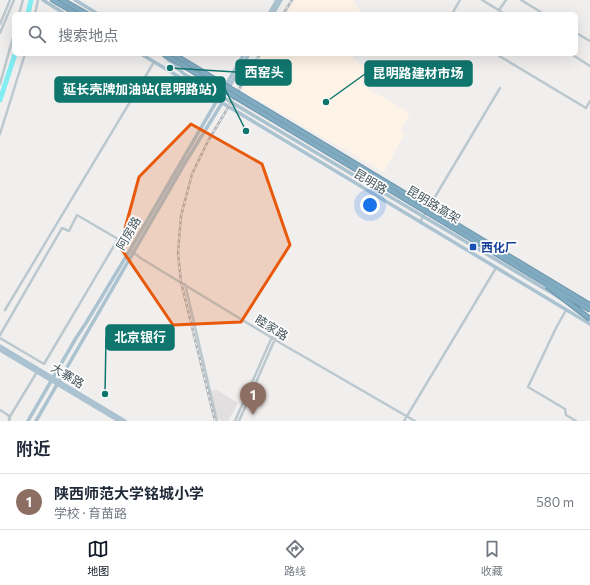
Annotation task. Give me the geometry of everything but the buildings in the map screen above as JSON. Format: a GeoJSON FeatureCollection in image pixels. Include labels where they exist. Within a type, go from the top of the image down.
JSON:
{"type":"FeatureCollection","features":[{"type":"Feature","properties":{"kind":"highway"},"geometry":{"type":"LineString","coordinates":[[53,0],[74,12]]}},
{"type":"Feature","properties":{"kind":"highway"},"geometry":{"type":"LineString","coordinates":[[62,0],[83,12]]}},
{"type":"Feature","properties":{"kind":"highway","name":"昆明路高架"},"geometry":{"type":"LineString","coordinates":[[166,56],[590,310]]}},
{"type":"Feature","properties":{"kind":"highway","name":"昆明路高架"},"geometry":{"type":"LineString","coordinates":[[176,56],[590,305]]}},
{"type":"Feature","properties":{"kind":"highway"},"geometry":{"type":"LineString","coordinates":[[536,277],[590,320]]}},
{"type":"Feature","properties":{"kind":"main road"},"geometry":{"type":"LineString","coordinates":[[43,0],[63,12]]}},
{"type":"Feature","properties":{"kind":"main road"},"geometry":{"type":"LineString","coordinates":[[75,0],[95,12]]}},
{"type":"Feature","properties":{"kind":"main road"},"geometry":{"type":"LineString","coordinates":[[270,12],[277,0]]}},
{"type":"Feature","properties":{"kind":"main road"},"geometry":{"type":"LineString","coordinates":[[274,12],[281,0]]}},
{"type":"Feature","properties":{"kind":"main road","name":"昆明路"},"geometry":{"type":"LineString","coordinates":[[144,56],[590,324]]}},
{"type":"Feature","properties":{"kind":"main road","name":"昆明路"},"geometry":{"type":"LineString","coordinates":[[165,56],[178,70],[590,316]]}},
{"type":"Feature","properties":{"kind":"main road","name":"阿房路"},"geometry":{"type":"LineString","coordinates":[[36,421],[74,356],[216,99],[243,56]]}},
{"type":"Feature","properties":{"kind":"main road","name":"阿房路"},"geometry":{"type":"LineString","coordinates":[[28,421],[52,379],[222,103],[248,56]]}},
{"type":"Feature","properties":{"kind":"main road"},"geometry":{"type":"LineString","coordinates":[[204,121],[209,124]]}},
{"type":"Feature","properties":{"kind":"main road","name":"大寨路"},"geometry":{"type":"LineString","coordinates":[[0,346],[52,379]]}},
{"type":"Feature","properties":{"kind":"main road","name":"大寨路"},"geometry":{"type":"LineString","coordinates":[[0,350],[126,421]]}},
{"type":"Feature","properties":{"kind":"main road"},"geometry":{"type":"LineString","coordinates":[[68,353],[74,356]]}},
{"type":"Feature","properties":{"kind":"main road","name":"大寨路"},"geometry":{"type":"LineString","coordinates":[[58,382],[119,421]]}},
{"type":"Feature","properties":{"kind":"street"},"geometry":{"type":"LineString","coordinates":[[0,24],[10,0]]}},
{"type":"Feature","properties":{"kind":"street"},"geometry":{"type":"LineString","coordinates":[[0,33],[14,0]]}},
{"type":"Feature","properties":{"kind":"street"},"geometry":{"type":"LineString","coordinates":[[20,12],[23,0]]}},
{"type":"Feature","properties":{"kind":"street"},"geometry":{"type":"LineString","coordinates":[[35,12],[38,0]]}},
{"type":"Feature","properties":{"kind":"street"},"geometry":{"type":"LineString","coordinates":[[453,12],[460,0]]}},
{"type":"Feature","properties":{"kind":"street"},"geometry":{"type":"LineString","coordinates":[[482,0],[502,12]]}},
{"type":"Feature","properties":{"kind":"street"},"geometry":{"type":"LineString","coordinates":[[499,10],[506,0]]}},
{"type":"Feature","properties":{"kind":"street"},"geometry":{"type":"LineString","coordinates":[[521,0],[541,12]]}},
{"type":"Feature","properties":{"kind":"street"},"geometry":{"type":"LineString","coordinates":[[578,34],[590,41]]}},
{"type":"Feature","properties":{"kind":"street"},"geometry":{"type":"LineString","coordinates":[[0,84],[12,41]]}},
{"type":"Feature","properties":{"kind":"street"},"geometry":{"type":"LineString","coordinates":[[0,134],[24,56]]}},
{"type":"Feature","properties":{"kind":"street"},"geometry":{"type":"LineString","coordinates":[[499,56],[586,108],[590,101]]}},
{"type":"Feature","properties":{"kind":"street"},"geometry":{"type":"LineString","coordinates":[[574,56],[590,66]]}},
{"type":"Feature","properties":{"kind":"street"},"geometry":{"type":"LineString","coordinates":[[5,310],[154,62]]}},
{"type":"Feature","properties":{"kind":"street"},"geometry":{"type":"LineString","coordinates":[[420,222],[500,88]]}},
{"type":"Feature","properties":{"kind":"street"},"geometry":{"type":"LineString","coordinates":[[77,215],[118,239],[44,364],[0,336],[62,228],[69,231],[77,215]]}},
{"type":"Feature","properties":{"kind":"street","name":"睦家路"},"geometry":{"type":"LineString","coordinates":[[131,251],[142,259],[415,421]]}},
{"type":"Feature","properties":{"kind":"street"},"geometry":{"type":"LineString","coordinates":[[404,421],[496,268]]}},
{"type":"Feature","properties":{"kind":"street"},"geometry":{"type":"LineString","coordinates":[[184,284],[217,421]]}},
{"type":"Feature","properties":{"kind":"street"},"geometry":{"type":"LineString","coordinates":[[566,310],[528,387],[565,409],[566,416],[576,421]]}},
{"type":"Feature","properties":{"kind":"street"},"geometry":{"type":"LineString","coordinates":[[235,421],[274,338]]}},
{"type":"Feature","properties":{"kind":"street"},"geometry":{"type":"LineString","coordinates":[[239,421],[274,338]]}},
{"type":"Feature","properties":{"kind":"street"},"geometry":{"type":"LineString","coordinates":[[9,419],[37,372]]}},
{"type":"Feature","properties":{"kind":"street"},"geometry":{"type":"LineString","coordinates":[[0,410],[8,415],[9,419]]}},
{"type":"Feature","properties":{"kind":"highlighted area"},"geometry":{"type":"Polygon","coordinates":[[[191,124],[262,164],[290,245],[241,322],[173,325],[120,247],[139,177],[191,124]]]}},
{"type":"Feature","properties":{"kind":"shaded area"},"geometry":{"type":"Polygon","coordinates":[[[294,0],[353,0],[360,12],[287,12],[294,0]]]}},
{"type":"Feature","properties":{"kind":"shaded area"},"geometry":{"type":"Polygon","coordinates":[[[262,56],[354,56],[353,59],[370,70],[362,85],[410,113],[401,130],[405,133],[384,172],[242,91],[262,56]]]}},
{"type":"Feature","properties":{"kind":"shaded area"},"geometry":{"type":"Polygon","coordinates":[[[217,390],[238,403],[228,421],[218,419],[210,391],[217,390]]]}},
{"type":"Feature","properties":{"kind":"waterway"},"geometry":{"type":"LineString","coordinates":[[28,12],[31,0]]}},
{"type":"Feature","properties":{"kind":"waterway"},"geometry":{"type":"LineString","coordinates":[[0,100],[14,56]]}},
{"type":"Feature","properties":{"kind":"railway"},"geometry":{"type":"LineString","coordinates":[[284,12],[292,0]]}},
{"type":"Feature","properties":{"kind":"railway"},"geometry":{"type":"LineString","coordinates":[[215,421],[181,282],[178,253],[181,216],[192,174],[208,141],[259,56]]}},
{"type":"Feature","properties":{"kind":"place","name":"西窑头"},"geometry":{"type":"Point","coordinates":[170,68]}},
{"type":"Feature","properties":{"kind":"place","name":"昆明路建材市场"},"geometry":{"type":"Point","coordinates":[326,102]}},
{"type":"Feature","properties":{"kind":"place","name":"延长壳牌加油站(昆明路站)"},"geometry":{"type":"Point","coordinates":[246,131]}},
{"type":"Feature","properties":{"kind":"place","name":"西化厂"},"geometry":{"type":"Point","coordinates":[473,247]}},
{"type":"Feature","properties":{"kind":"place","name":"北京银行"},"geometry":{"type":"Point","coordinates":[105,394]}},
{"type":"Feature","properties":{"kind":"place","name":"陕西师范大学铭城小学"},"geometry":{"type":"Point","coordinates":[253,415]}}]}
